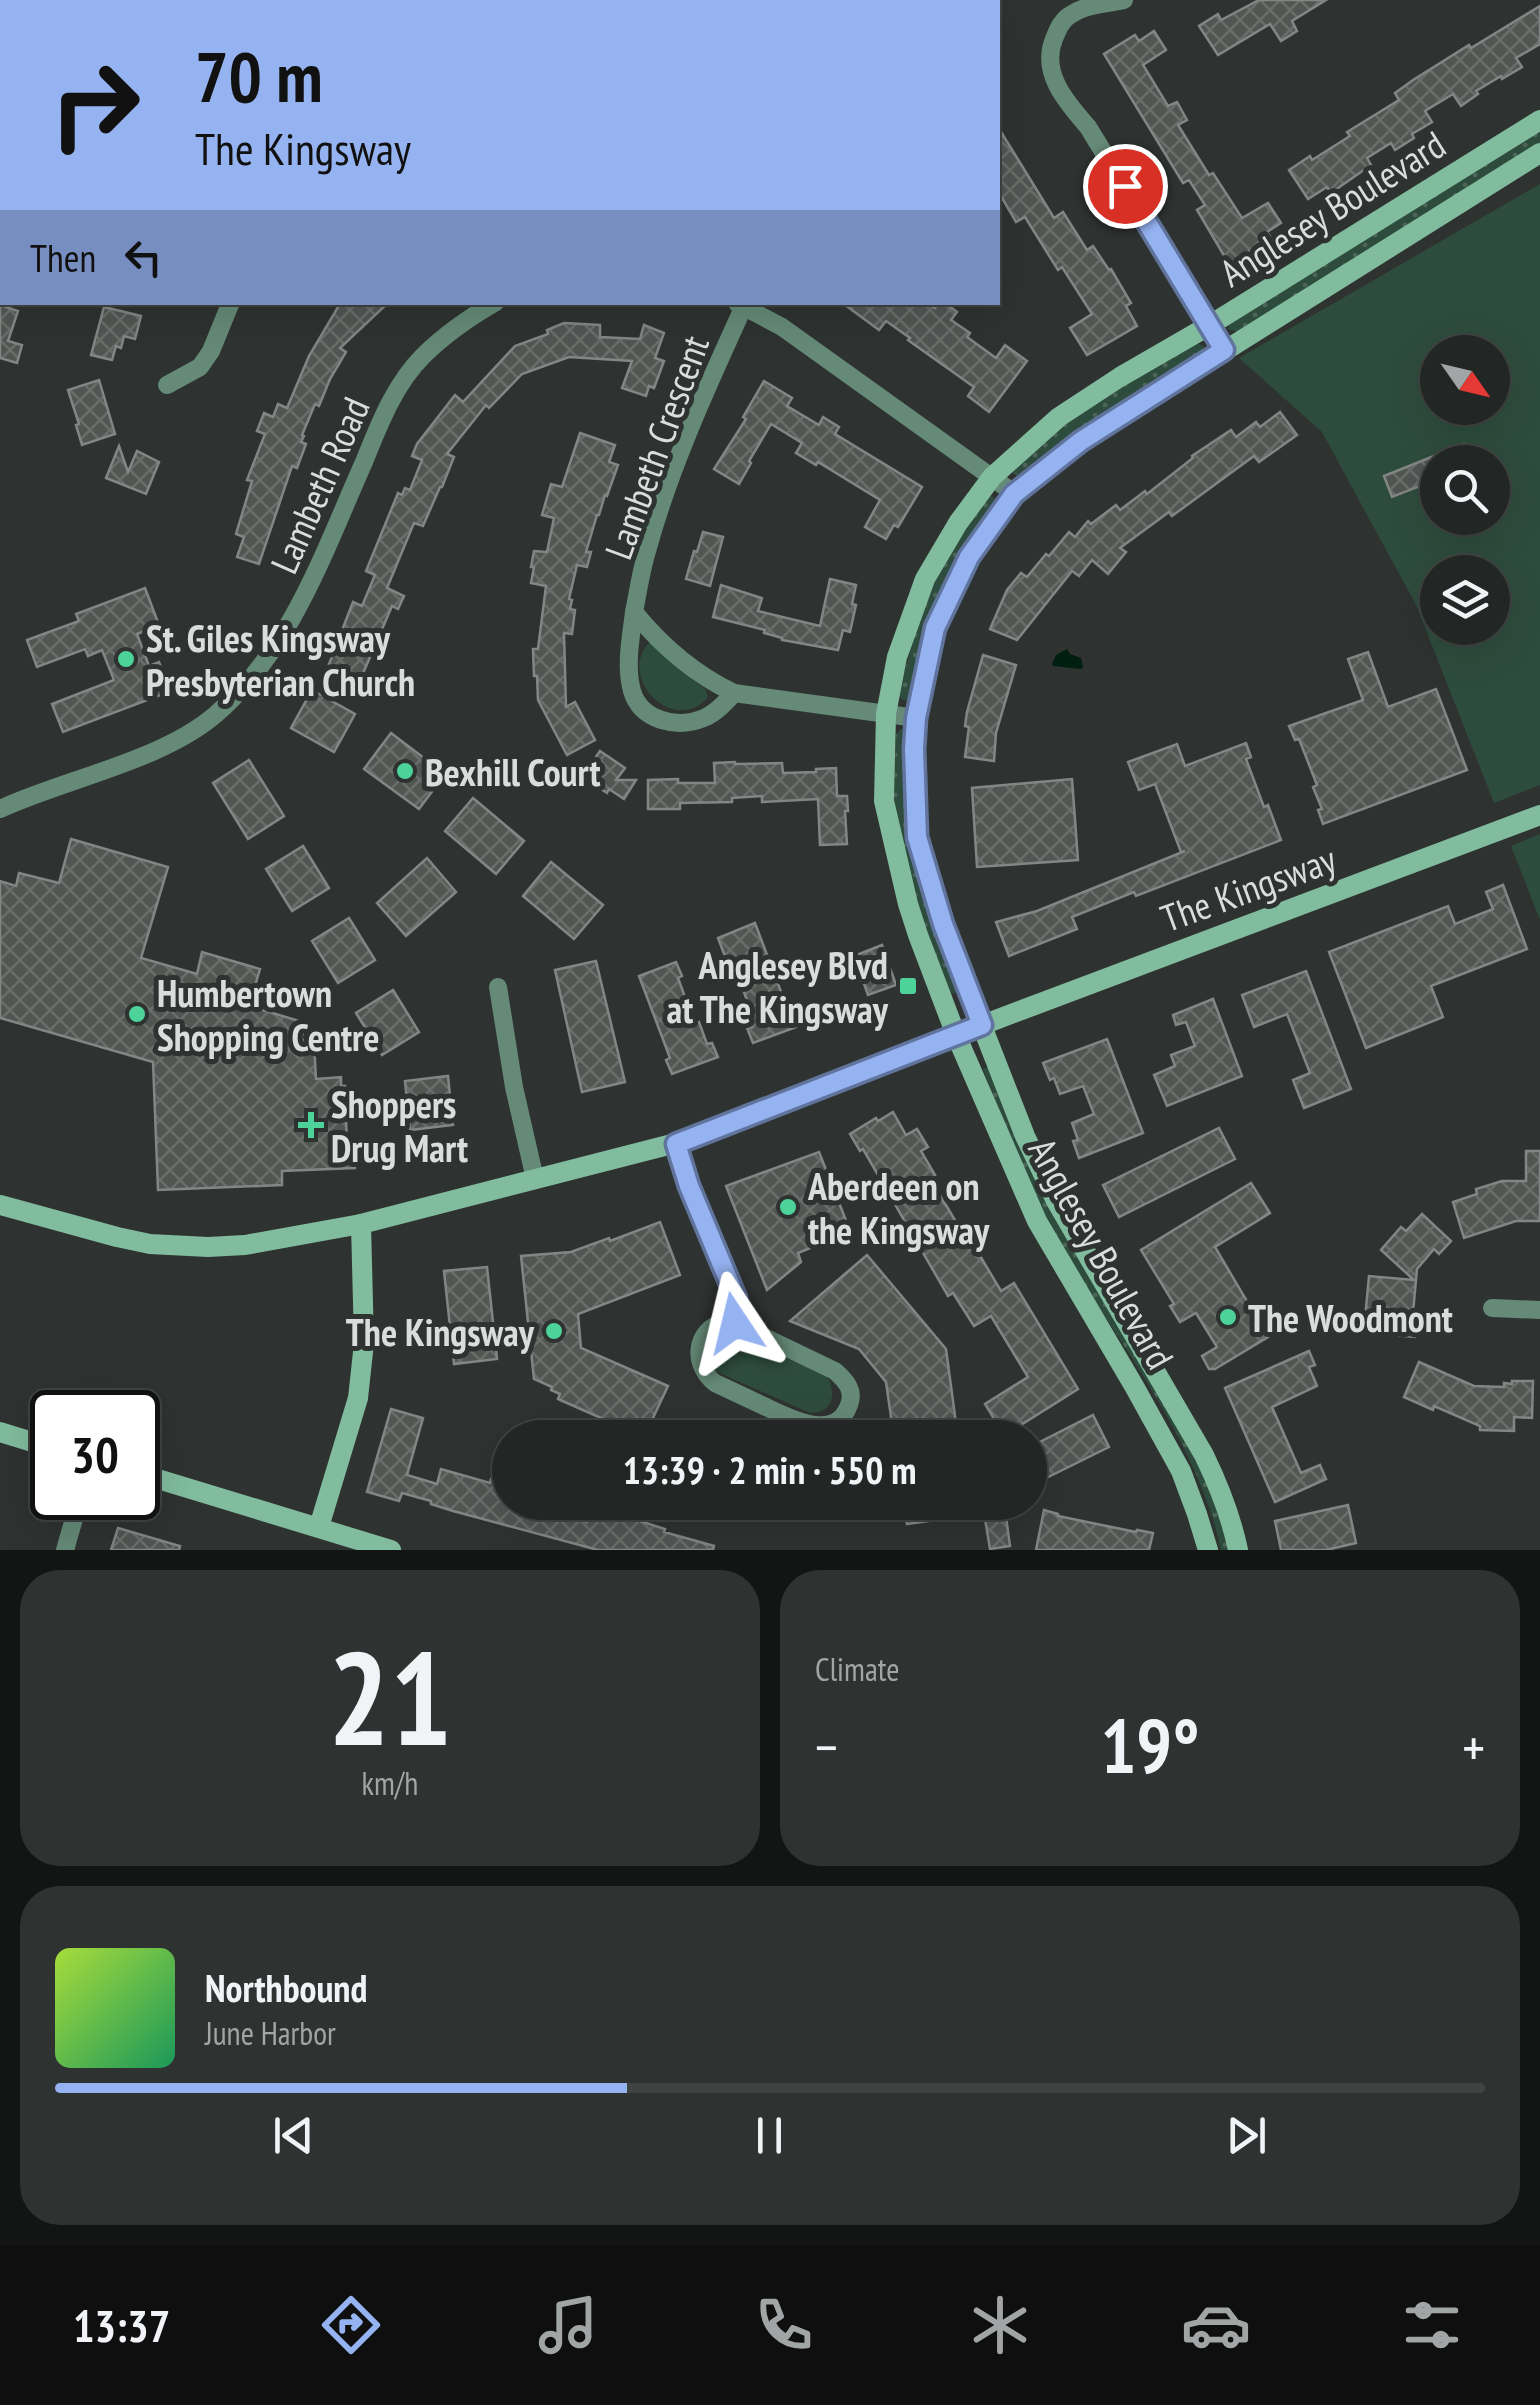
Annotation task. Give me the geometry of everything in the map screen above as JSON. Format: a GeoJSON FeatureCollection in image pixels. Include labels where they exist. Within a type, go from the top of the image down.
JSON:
{"type":"FeatureCollection","features":[{"type":"Feature","properties":{"kind":"street"},"geometry":{"type":"LineString","coordinates":[[1124,0],[1070,14],[1058,26],[1049,51],[1050,69],[1224,350]]}},
{"type":"Feature","properties":{"kind":"street","name":"Anglesey Boulevard"},"geometry":{"type":"LineString","coordinates":[[1208,1550],[1181,1471],[1037,1222],[956,1035],[908,904],[884,801],[886,714],[898,658],[925,579],[958,523],[992,477],[1059,417],[1540,120]]}},
{"type":"Feature","properties":{"kind":"street","name":"Anglesey Boulevard"},"geometry":{"type":"LineString","coordinates":[[1238,1550],[1220,1488],[1204,1455],[1056,1201],[1025,1136],[943,924],[917,837],[914,749],[916,718],[935,628],[969,557],[1014,494],[1081,441],[1540,153]]}},
{"type":"Feature","properties":{"kind":"street"},"geometry":{"type":"LineString","coordinates":[[166,385],[200,367],[212,350],[230,305]]}},
{"type":"Feature","properties":{"kind":"street","name":"Lambeth Road"},"geometry":{"type":"LineString","coordinates":[[0,809],[182,737],[214,716],[249,681],[269,657],[303,600],[389,404],[421,358],[491,305]]}},
{"type":"Feature","properties":{"kind":"street","name":"Lambeth Crescent"},"geometry":{"type":"LineString","coordinates":[[734,693],[705,718],[669,722],[641,708],[633,696],[629,676],[634,612],[646,553],[740,305]]}},
{"type":"Feature","properties":{"kind":"street"},"geometry":{"type":"LineString","coordinates":[[742,305],[782,327],[1014,494]]}},
{"type":"Feature","properties":{"kind":"street","name":"Lambeth Crescent"},"geometry":{"type":"LineString","coordinates":[[634,612],[666,646],[711,682],[734,693],[916,718]]}},
{"type":"Feature","properties":{"kind":"street","name":"The Kingsway"},"geometry":{"type":"LineString","coordinates":[[0,1205],[150,1244],[246,1246],[362,1224],[676,1144],[1540,815]]}},
{"type":"Feature","properties":{"kind":"street"},"geometry":{"type":"LineString","coordinates":[[498,986],[514,1087],[535,1179]]}},
{"type":"Feature","properties":{"kind":"street"},"geometry":{"type":"LineString","coordinates":[[676,1144],[689,1186],[736,1298],[735,1323]]}},
{"type":"Feature","properties":{"kind":"street"},"geometry":{"type":"LineString","coordinates":[[319,1527],[358,1398],[364,1343],[362,1224]]}},
{"type":"Feature","properties":{"kind":"street"},"geometry":{"type":"LineString","coordinates":[[1492,1308],[1540,1310]]}},
{"type":"Feature","properties":{"kind":"street"},"geometry":{"type":"LineString","coordinates":[[735,1323],[835,1371],[846,1381],[852,1399],[840,1418],[817,1426],[801,1423],[706,1376],[699,1353],[706,1332],[713,1325],[735,1323]]}},
{"type":"Feature","properties":{"kind":"street"},"geometry":{"type":"LineString","coordinates":[[0,1432],[30,1441]]}},
{"type":"Feature","properties":{"kind":"street"},"geometry":{"type":"LineString","coordinates":[[160,1480],[391,1550]]}},
{"type":"Feature","properties":{"kind":"street"},"geometry":{"type":"LineString","coordinates":[[65,1550],[74,1520]]}},
{"type":"Feature","properties":{"kind":"shaded area"},"geometry":{"type":"Polygon","coordinates":[[[1540,129],[1540,149],[1238,332],[1228,329],[1230,322],[1540,129]]]}},
{"type":"Feature","properties":{"kind":"shaded area"},"geometry":{"type":"Polygon","coordinates":[[[1540,184],[1540,785],[1494,803],[1432,645],[1510,645],[1510,555],[1420,555],[1420,615],[1322,432],[1239,358],[1540,184]]]}},
{"type":"Feature","properties":{"kind":"shaded area"},"geometry":{"type":"Polygon","coordinates":[[[1197,343],[1205,352],[1035,468],[1020,476],[1013,473],[1060,426],[1197,343]]]}},
{"type":"Feature","properties":{"kind":"shaded area"},"geometry":{"type":"Polygon","coordinates":[[[992,496],[999,502],[914,692],[908,701],[903,700],[900,689],[919,619],[943,562],[986,498],[992,496]]]}},
{"type":"Feature","properties":{"kind":"shaded area"},"geometry":{"type":"Polygon","coordinates":[[[650,642],[705,689],[708,697],[695,708],[680,710],[654,698],[640,671],[641,656],[650,642]]]}},
{"type":"Feature","properties":{"kind":"shaded area"},"geometry":{"type":"Polygon","coordinates":[[[1067,649],[1081,658],[1081,669],[1053,666],[1056,655],[1067,649]]]}},
{"type":"Feature","properties":{"kind":"shaded area"},"geometry":{"type":"Polygon","coordinates":[[[901,729],[909,731],[911,788],[963,990],[948,995],[920,926],[896,821],[896,735],[901,729]]]}},
{"type":"Feature","properties":{"kind":"shaded area"},"geometry":{"type":"Polygon","coordinates":[[[1540,834],[1540,920],[1511,846],[1540,834]]]}},
{"type":"Feature","properties":{"kind":"shaded area"},"geometry":{"type":"Polygon","coordinates":[[[991,1066],[1206,1476],[1229,1550],[1221,1550],[1209,1506],[1171,1423],[1050,1225],[983,1069],[991,1066]]]}},
{"type":"Feature","properties":{"kind":"shaded area"},"geometry":{"type":"Polygon","coordinates":[[[723,1336],[733,1336],[827,1376],[832,1396],[828,1406],[810,1413],[715,1371],[712,1352],[723,1336]]]}},
{"type":"Feature","properties":{"kind":"building"},"geometry":{"type":"Polygon","coordinates":[[[1259,0],[1326,0],[1292,21],[1297,31],[1281,41],[1270,24],[1218,55],[1199,26],[1218,14],[1221,20],[1259,0]]]}},
{"type":"Feature","properties":{"kind":"building"},"geometry":{"type":"Polygon","coordinates":[[[1540,6],[1540,44],[1516,58],[1522,67],[1476,91],[1478,94],[1461,106],[1453,94],[1425,111],[1432,122],[1412,134],[1414,138],[1395,150],[1391,143],[1367,158],[1371,165],[1331,193],[1327,187],[1308,199],[1289,170],[1350,136],[1347,132],[1399,100],[1395,93],[1413,80],[1540,6]]]}},
{"type":"Feature","properties":{"kind":"building"},"geometry":{"type":"Polygon","coordinates":[[[1154,31],[1166,50],[1143,65],[1168,106],[1177,102],[1187,120],[1178,125],[1209,175],[1213,173],[1242,218],[1268,203],[1281,223],[1267,232],[1271,238],[1229,264],[1197,210],[1205,205],[1189,180],[1183,183],[1104,54],[1135,35],[1139,41],[1154,31]]]}},
{"type":"Feature","properties":{"kind":"building"},"geometry":{"type":"Polygon","coordinates":[[[1000,130],[1054,218],[1063,212],[1087,250],[1093,246],[1111,269],[1131,303],[1126,306],[1137,326],[1087,355],[1070,328],[1092,314],[1025,217],[1016,222],[1000,194],[1000,130]]]}},
{"type":"Feature","properties":{"kind":"building"},"geometry":{"type":"Polygon","coordinates":[[[0,305],[18,311],[8,341],[22,345],[17,363],[0,358],[0,305]]]}},
{"type":"Feature","properties":{"kind":"building"},"geometry":{"type":"Polygon","coordinates":[[[339,305],[386,305],[340,348],[346,352],[319,406],[315,404],[302,435],[301,442],[306,444],[297,468],[292,466],[259,564],[237,557],[244,537],[236,534],[252,481],[247,480],[265,434],[257,431],[264,413],[273,417],[278,404],[287,408],[309,356],[339,305]]]}},
{"type":"Feature","properties":{"kind":"building"},"geometry":{"type":"Polygon","coordinates":[[[845,305],[935,308],[948,305],[957,312],[951,320],[996,358],[1005,345],[1027,361],[989,412],[968,396],[974,387],[910,338],[886,321],[879,330],[845,305]]]}},
{"type":"Feature","properties":{"kind":"building"},"geometry":{"type":"Polygon","coordinates":[[[104,307],[141,316],[135,339],[124,336],[112,360],[91,355],[104,307]]]}},
{"type":"Feature","properties":{"kind":"building"},"geometry":{"type":"Polygon","coordinates":[[[564,323],[600,325],[600,337],[640,339],[644,325],[664,333],[655,358],[664,361],[654,388],[649,386],[646,396],[622,388],[632,361],[569,357],[522,374],[489,408],[486,405],[447,454],[454,457],[442,487],[423,526],[414,523],[387,588],[404,596],[398,609],[392,606],[361,678],[329,664],[353,602],[362,606],[375,575],[366,571],[398,493],[402,495],[405,488],[410,490],[422,460],[412,456],[417,444],[455,395],[463,402],[515,346],[548,334],[547,330],[564,323]]]}},
{"type":"Feature","properties":{"kind":"building"},"geometry":{"type":"Polygon","coordinates":[[[99,380],[115,434],[82,445],[68,390],[99,380]]]}},
{"type":"Feature","properties":{"kind":"building"},"geometry":{"type":"Polygon","coordinates":[[[764,381],[792,398],[787,406],[819,425],[823,417],[839,427],[835,434],[922,487],[898,527],[894,525],[886,539],[865,527],[880,500],[796,453],[802,443],[771,424],[739,484],[714,469],[746,419],[743,417],[764,381]]]}},
{"type":"Feature","properties":{"kind":"building"},"geometry":{"type":"Polygon","coordinates":[[[1280,412],[1297,435],[1259,462],[1254,456],[1172,516],[1169,512],[1120,548],[1126,552],[1108,574],[1092,560],[1079,576],[1072,571],[1017,640],[990,629],[1007,590],[1021,573],[1027,577],[1069,532],[1075,537],[1088,521],[1091,524],[1116,505],[1120,510],[1145,491],[1147,494],[1231,430],[1236,437],[1256,422],[1260,427],[1280,412]]]}},
{"type":"Feature","properties":{"kind":"building"},"geometry":{"type":"Polygon","coordinates":[[[580,433],[615,445],[609,462],[618,465],[597,515],[586,552],[591,552],[587,567],[577,565],[569,599],[570,609],[575,610],[572,634],[564,633],[566,707],[575,702],[595,740],[567,755],[538,700],[533,649],[538,649],[546,586],[531,583],[531,567],[534,551],[547,552],[554,518],[542,515],[551,484],[562,487],[580,433]]]}},
{"type":"Feature","properties":{"kind":"building"},"geometry":{"type":"Polygon","coordinates":[[[119,446],[128,472],[137,451],[159,462],[146,494],[106,478],[119,446]]]}},
{"type":"Feature","properties":{"kind":"building"},"geometry":{"type":"Polygon","coordinates":[[[1420,462],[1420,486],[1392,497],[1384,476],[1420,462]]]}},
{"type":"Feature","properties":{"kind":"building"},"geometry":{"type":"Polygon","coordinates":[[[703,532],[723,537],[710,586],[686,579],[703,532]]]}},
{"type":"Feature","properties":{"kind":"building"},"geometry":{"type":"Polygon","coordinates":[[[830,579],[856,585],[850,632],[843,630],[838,650],[782,640],[764,633],[765,630],[713,617],[721,585],[762,598],[758,611],[820,626],[830,579]]]}},
{"type":"Feature","properties":{"kind":"building","name":"St. Giles Kingsway Presbyterian Church"},"geometry":{"type":"Polygon","coordinates":[[[145,588],[159,625],[137,634],[149,666],[159,662],[171,691],[63,732],[52,704],[114,680],[102,650],[88,656],[85,649],[37,667],[27,640],[79,621],[76,614],[145,588]]]}},
{"type":"Feature","properties":{"kind":"building"},"geometry":{"type":"Polygon","coordinates":[[[1368,652],[1388,707],[1436,689],[1467,770],[1323,824],[1313,787],[1317,785],[1299,739],[1295,740],[1289,726],[1363,700],[1348,659],[1368,652]]]}},
{"type":"Feature","properties":{"kind":"building"},"geometry":{"type":"Polygon","coordinates":[[[983,655],[1016,665],[996,733],[994,761],[965,757],[967,712],[983,655]]]}},
{"type":"Feature","properties":{"kind":"building","name":"Bexhill Court"},"geometry":{"type":"Polygon","coordinates":[[[312,690],[355,714],[334,752],[291,728],[312,690]]]}},
{"type":"Feature","properties":{"kind":"building","name":"Bexhill Court"},"geometry":{"type":"Polygon","coordinates":[[[391,733],[445,774],[419,809],[364,769],[391,733]]]}},
{"type":"Feature","properties":{"kind":"building"},"geometry":{"type":"Polygon","coordinates":[[[1246,743],[1251,757],[1246,759],[1281,840],[1072,917],[1077,929],[1009,956],[996,922],[1037,911],[1185,851],[1181,852],[1155,784],[1139,790],[1128,762],[1177,744],[1185,766],[1246,743]]]}},
{"type":"Feature","properties":{"kind":"building"},"geometry":{"type":"Polygon","coordinates":[[[600,751],[625,768],[616,780],[636,780],[624,799],[592,783],[596,777],[587,770],[600,751]]]}},
{"type":"Feature","properties":{"kind":"building"},"geometry":{"type":"Polygon","coordinates":[[[249,760],[284,816],[248,839],[213,783],[249,760]]]}},
{"type":"Feature","properties":{"kind":"building"},"geometry":{"type":"Polygon","coordinates":[[[714,763],[782,763],[783,773],[836,768],[837,796],[847,796],[847,844],[820,845],[818,799],[762,802],[762,796],[732,798],[732,802],[680,803],[680,809],[648,809],[648,780],[715,783],[714,763]]]}},
{"type":"Feature","properties":{"kind":"building"},"geometry":{"type":"Polygon","coordinates":[[[1072,779],[1078,860],[977,867],[972,788],[1072,779]]]}},
{"type":"Feature","properties":{"kind":"building","name":"Bexhill Court"},"geometry":{"type":"Polygon","coordinates":[[[473,798],[524,841],[496,874],[445,831],[473,798]]]}},
{"type":"Feature","properties":{"kind":"building","name":"Humbertown Shopping Centre"},"geometry":{"type":"Polygon","coordinates":[[[71,839],[168,867],[141,958],[197,974],[202,952],[260,969],[249,1006],[306,1023],[301,1039],[314,1043],[316,1079],[341,1077],[341,1086],[345,1086],[347,1147],[354,1147],[355,1168],[282,1171],[282,1185],[158,1190],[153,1062],[0,1018],[0,881],[16,886],[19,873],[59,883],[71,839]]]}},
{"type":"Feature","properties":{"kind":"building"},"geometry":{"type":"Polygon","coordinates":[[[303,846],[329,888],[292,911],[266,869],[303,846]]]}},
{"type":"Feature","properties":{"kind":"building","name":"Bexhill Court"},"geometry":{"type":"Polygon","coordinates":[[[427,858],[456,892],[406,936],[377,903],[427,858]]]}},
{"type":"Feature","properties":{"kind":"building","name":"Bexhill Court"},"geometry":{"type":"Polygon","coordinates":[[[551,862],[603,905],[574,939],[523,896],[551,862]]]}},
{"type":"Feature","properties":{"kind":"building"},"geometry":{"type":"Polygon","coordinates":[[[1503,885],[1527,949],[1431,986],[1443,1017],[1366,1048],[1329,952],[1448,906],[1455,924],[1493,909],[1486,892],[1503,885]]]}},
{"type":"Feature","properties":{"kind":"building"},"geometry":{"type":"Polygon","coordinates":[[[349,918],[375,960],[338,983],[312,941],[349,918]]]}},
{"type":"Feature","properties":{"kind":"building"},"geometry":{"type":"Polygon","coordinates":[[[755,923],[789,1013],[793,1011],[799,1026],[753,1043],[744,1005],[748,1003],[731,957],[726,959],[718,938],[755,923]]]}},
{"type":"Feature","properties":{"kind":"building"},"geometry":{"type":"Polygon","coordinates":[[[882,945],[896,985],[868,995],[854,956],[882,945]]]}},
{"type":"Feature","properties":{"kind":"building"},"geometry":{"type":"Polygon","coordinates":[[[596,961],[625,1082],[582,1092],[555,970],[596,961]]]}},
{"type":"Feature","properties":{"kind":"building"},"geometry":{"type":"Polygon","coordinates":[[[676,962],[695,1024],[699,1022],[707,1044],[712,1043],[718,1057],[672,1074],[666,1060],[670,1058],[639,976],[676,962]]]}},
{"type":"Feature","properties":{"kind":"building"},"geometry":{"type":"Polygon","coordinates":[[[1306,971],[1351,1089],[1304,1108],[1293,1080],[1310,1073],[1287,1014],[1254,1027],[1242,995],[1306,971]]]}},
{"type":"Feature","properties":{"kind":"building"},"geometry":{"type":"Polygon","coordinates":[[[393,990],[419,1032],[382,1055],[356,1013],[393,990]]]}},
{"type":"Feature","properties":{"kind":"building"},"geometry":{"type":"Polygon","coordinates":[[[1213,999],[1242,1076],[1167,1106],[1154,1075],[1175,1066],[1171,1055],[1195,1046],[1186,1022],[1176,1025],[1173,1015],[1213,999]]]}},
{"type":"Feature","properties":{"kind":"building"},"geometry":{"type":"Polygon","coordinates":[[[1107,1039],[1143,1133],[1079,1158],[1072,1123],[1094,1114],[1083,1086],[1060,1094],[1043,1063],[1107,1039]]]}},
{"type":"Feature","properties":{"kind":"building"},"geometry":{"type":"Polygon","coordinates":[[[448,1076],[453,1125],[410,1130],[405,1081],[448,1076]]]}},
{"type":"Feature","properties":{"kind":"building"},"geometry":{"type":"Polygon","coordinates":[[[893,1112],[906,1135],[917,1129],[928,1147],[921,1151],[935,1175],[930,1178],[976,1256],[979,1254],[1001,1291],[1014,1283],[1078,1389],[1029,1420],[995,1420],[985,1404],[1028,1377],[991,1316],[974,1326],[953,1293],[948,1296],[863,1149],[860,1151],[850,1134],[876,1118],[878,1121],[893,1112]]]}},
{"type":"Feature","properties":{"kind":"building"},"geometry":{"type":"Polygon","coordinates":[[[1219,1128],[1235,1159],[1119,1217],[1103,1185],[1219,1128]]]}},
{"type":"Feature","properties":{"kind":"building"},"geometry":{"type":"Polygon","coordinates":[[[1526,1151],[1540,1151],[1540,1221],[1516,1221],[1464,1238],[1453,1202],[1502,1181],[1526,1181],[1526,1151]]]}},
{"type":"Feature","properties":{"kind":"building","name":"Aberdeen on the Kingsway"},"geometry":{"type":"Polygon","coordinates":[[[819,1152],[849,1228],[813,1242],[815,1246],[798,1253],[801,1262],[767,1290],[726,1186],[819,1152]]]}},
{"type":"Feature","properties":{"kind":"building"},"geometry":{"type":"Polygon","coordinates":[[[1251,1183],[1270,1213],[1215,1247],[1268,1337],[1209,1369],[1202,1356],[1217,1347],[1196,1313],[1180,1322],[1170,1306],[1174,1304],[1141,1250],[1251,1183]]]}},
{"type":"Feature","properties":{"kind":"building"},"geometry":{"type":"Polygon","coordinates":[[[1422,1214],[1451,1241],[1439,1254],[1434,1249],[1417,1269],[1415,1337],[1364,1329],[1369,1276],[1414,1280],[1381,1250],[1401,1227],[1406,1231],[1422,1214]]]}},
{"type":"Feature","properties":{"kind":"building","name":"The Kingsway"},"geometry":{"type":"Polygon","coordinates":[[[660,1222],[680,1275],[578,1314],[581,1348],[668,1386],[652,1420],[606,1420],[558,1399],[560,1394],[552,1387],[534,1379],[521,1256],[571,1252],[609,1238],[610,1241],[660,1222]]]}},
{"type":"Feature","properties":{"kind":"building"},"geometry":{"type":"Polygon","coordinates":[[[867,1255],[946,1349],[956,1420],[891,1420],[886,1382],[859,1349],[790,1321],[867,1255]]]}},
{"type":"Feature","properties":{"kind":"building"},"geometry":{"type":"Polygon","coordinates":[[[487,1267],[497,1359],[454,1364],[444,1271],[487,1267]]]}},
{"type":"Feature","properties":{"kind":"building"},"geometry":{"type":"Polygon","coordinates":[[[1309,1351],[1315,1365],[1309,1367],[1317,1386],[1272,1407],[1301,1473],[1320,1465],[1326,1479],[1275,1502],[1225,1388],[1309,1351]]]}},
{"type":"Feature","properties":{"kind":"building"},"geometry":{"type":"Polygon","coordinates":[[[1419,1362],[1474,1386],[1504,1387],[1504,1383],[1512,1381],[1533,1381],[1532,1418],[1514,1417],[1514,1431],[1480,1430],[1480,1426],[1434,1406],[1433,1410],[1404,1397],[1419,1362]]]}},
{"type":"Feature","properties":{"kind":"building"},"geometry":{"type":"Polygon","coordinates":[[[391,1409],[423,1418],[407,1475],[437,1484],[441,1469],[490,1483],[492,1479],[492,1520],[637,1520],[714,1546],[713,1550],[598,1550],[453,1511],[402,1493],[399,1501],[367,1492],[391,1409]]]}},
{"type":"Feature","properties":{"kind":"building"},"geometry":{"type":"Polygon","coordinates":[[[1093,1415],[1109,1447],[1047,1478],[1047,1438],[1093,1415]]]}},
{"type":"Feature","properties":{"kind":"building"},"geometry":{"type":"Polygon","coordinates":[[[1348,1505],[1356,1543],[1326,1550],[1281,1550],[1275,1521],[1348,1505]]]}},
{"type":"Feature","properties":{"kind":"building"},"geometry":{"type":"Polygon","coordinates":[[[1047,1511],[1153,1533],[1149,1550],[1036,1550],[1047,1511]]]}},
{"type":"Feature","properties":{"kind":"building"},"geometry":{"type":"Polygon","coordinates":[[[985,1520],[1006,1520],[1010,1546],[990,1549],[985,1520]]]}},
{"type":"Feature","properties":{"kind":"building"},"geometry":{"type":"Polygon","coordinates":[[[118,1528],[180,1546],[179,1550],[111,1550],[118,1528]]]}},
{"type":"Feature","properties":{"kind":"place","name":"St. Giles Kingsway Presbyterian Church"},"geometry":{"type":"Point","coordinates":[126,659]}},
{"type":"Feature","properties":{"kind":"place","name":"Bexhill Court"},"geometry":{"type":"Point","coordinates":[405,771]}},
{"type":"Feature","properties":{"kind":"place","name":"Anglesey Blvd at The Kingsway"},"geometry":{"type":"Point","coordinates":[908,986]}},
{"type":"Feature","properties":{"kind":"place","name":"Humbertown Shopping Centre"},"geometry":{"type":"Point","coordinates":[137,1014]}},
{"type":"Feature","properties":{"kind":"place","name":"Shoppers Drug Mart"},"geometry":{"type":"Point","coordinates":[311,1125]}},
{"type":"Feature","properties":{"kind":"place","name":"Aberdeen on the Kingsway"},"geometry":{"type":"Point","coordinates":[788,1207]}},
{"type":"Feature","properties":{"kind":"place","name":"The Woodmont"},"geometry":{"type":"Point","coordinates":[1228,1317]}},
{"type":"Feature","properties":{"kind":"place","name":"The Kingsway"},"geometry":{"type":"Point","coordinates":[554,1331]}},
{"type":"Feature","properties":{"kind":"route"},"geometry":{"type":"LineString","coordinates":[[735,1323],[736,1298],[689,1186],[676,1144],[982,1025],[943,924],[917,837],[914,749],[916,718],[935,628],[969,557],[1014,494],[1081,441],[1224,350],[1125,186]]}}]}
